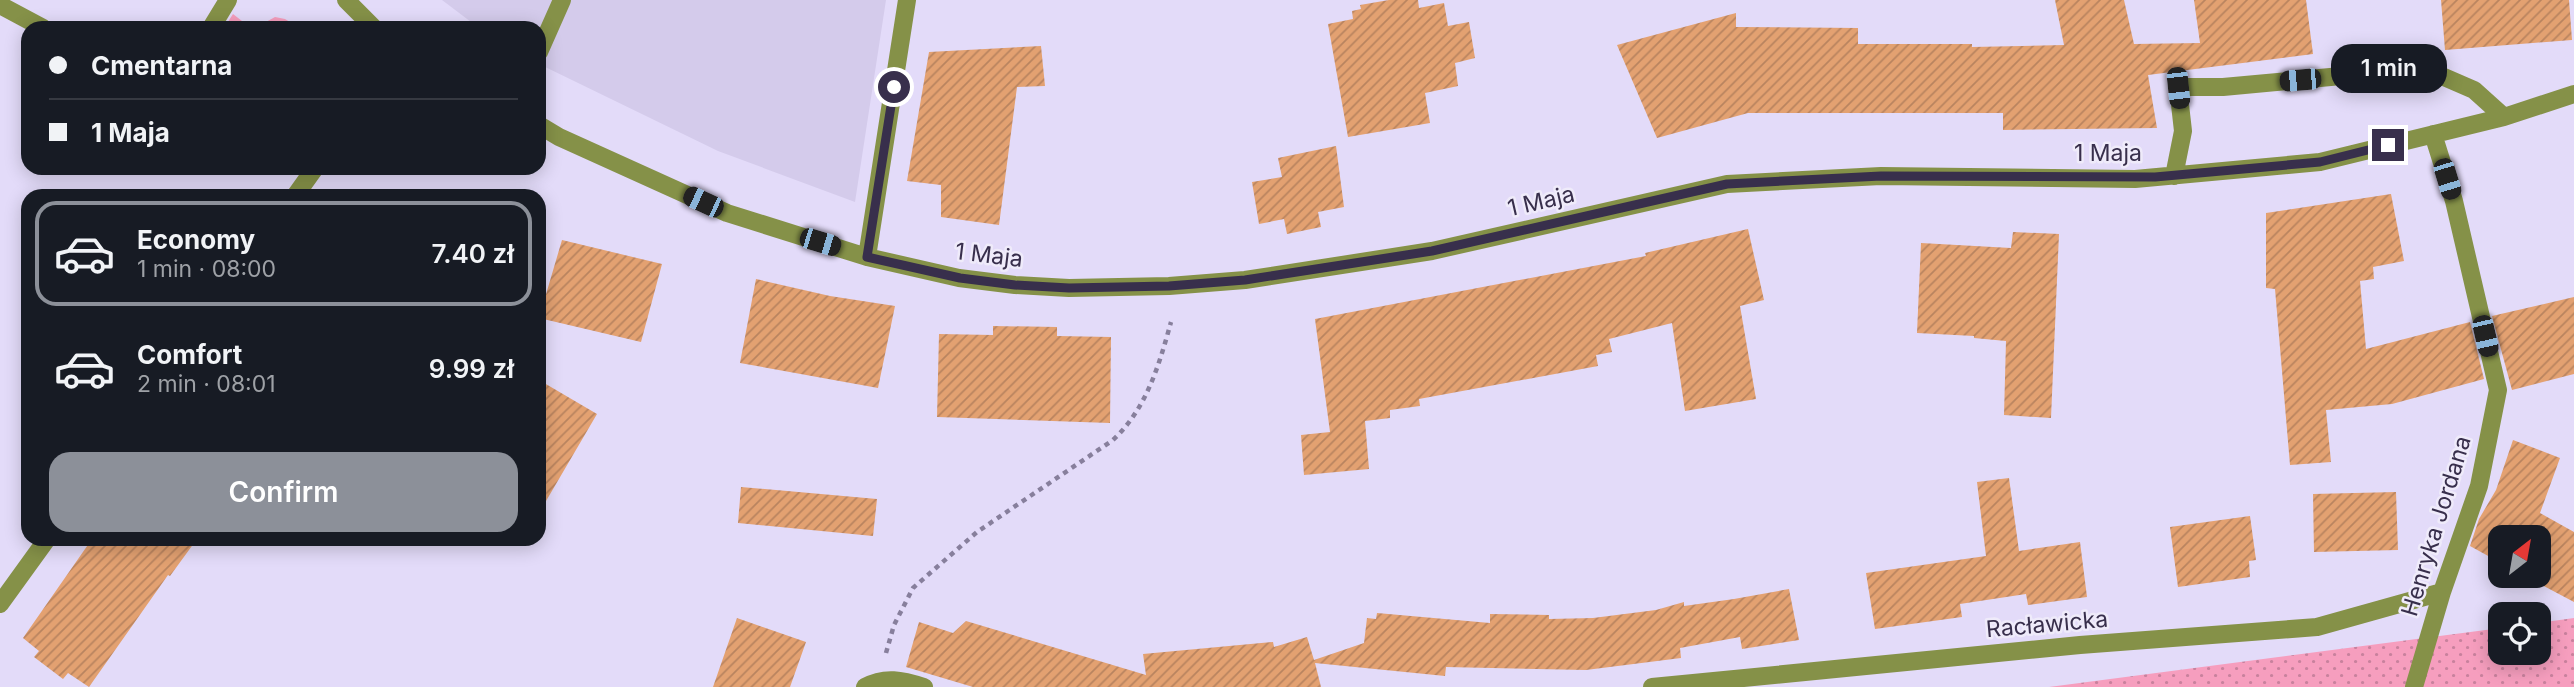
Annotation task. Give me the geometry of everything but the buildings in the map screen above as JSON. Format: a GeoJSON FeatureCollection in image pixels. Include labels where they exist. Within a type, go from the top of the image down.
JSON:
{"type":"FeatureCollection","features":[{"type":"Feature","properties":{"kind":"street"},"geometry":{"type":"LineString","coordinates":[[215,21],[228,0]]}},
{"type":"Feature","properties":{"kind":"street"},"geometry":{"type":"LineString","coordinates":[[346,0],[367,21]]}},
{"type":"Feature","properties":{"kind":"street"},"geometry":{"type":"LineString","coordinates":[[546,36],[562,0]]}},
{"type":"Feature","properties":{"kind":"street"},"geometry":{"type":"LineString","coordinates":[[867,257],[907,0]]}},
{"type":"Feature","properties":{"kind":"street"},"geometry":{"type":"LineString","coordinates":[[0,5],[30,21]]}},
{"type":"Feature","properties":{"kind":"street"},"geometry":{"type":"LineString","coordinates":[[2174,176],[2183,131],[2178,88],[2222,87],[2352,75],[2444,77],[2474,90],[2504,117]]}},
{"type":"Feature","properties":{"kind":"street","name":"1 Maja"},"geometry":{"type":"LineString","coordinates":[[546,129],[727,213],[867,257],[960,278],[1069,288],[1169,286],[1245,280],[1432,251],[1727,184],[1881,176],[2122,178],[2174,176],[2320,162],[2504,117],[2574,94]]}},
{"type":"Feature","properties":{"kind":"street","name":"Henryka Jordana"},"geometry":{"type":"LineString","coordinates":[[2414,687],[2442,593],[2479,486],[2498,390],[2454,201],[2433,134]]}},
{"type":"Feature","properties":{"kind":"street"},"geometry":{"type":"LineString","coordinates":[[0,604],[42,546]]}},
{"type":"Feature","properties":{"kind":"street","name":"Racławicka"},"geometry":{"type":"LineString","coordinates":[[1652,687],[2080,645],[2317,627],[2442,593]]}},
{"type":"Feature","properties":{"kind":"street"},"geometry":{"type":"LineString","coordinates":[[871,683],[902,680],[923,687]]}},
{"type":"Feature","properties":{"kind":"path"},"geometry":{"type":"LineString","coordinates":[[885,655],[894,625],[913,588],[977,532],[1113,440],[1125,429],[1154,382],[1171,322]]}},
{"type":"Feature","properties":{"kind":"shaded area"},"geometry":{"type":"Polygon","coordinates":[[[442,0],[886,0],[855,202],[718,151],[546,67],[546,21],[470,21],[442,0]]]}},
{"type":"Feature","properties":{"kind":"green space"},"geometry":{"type":"Polygon","coordinates":[[[233,14],[242,21],[228,21],[233,14]]]}},
{"type":"Feature","properties":{"kind":"green space"},"geometry":{"type":"Polygon","coordinates":[[[275,17],[288,21],[268,21],[275,17]]]}},
{"type":"Feature","properties":{"kind":"green space"},"geometry":{"type":"Polygon","coordinates":[[[2574,618],[2574,687],[2049,687],[2488,630],[2488,665],[2551,665],[2551,621],[2574,618]]]}},
{"type":"Feature","properties":{"kind":"route"},"geometry":{"type":"LineString","coordinates":[[894,87],[867,257],[960,278],[1069,288],[1169,286],[1245,280],[1432,251],[1727,184],[1881,176],[2174,176],[2320,162],[2388,145]]}}]}
